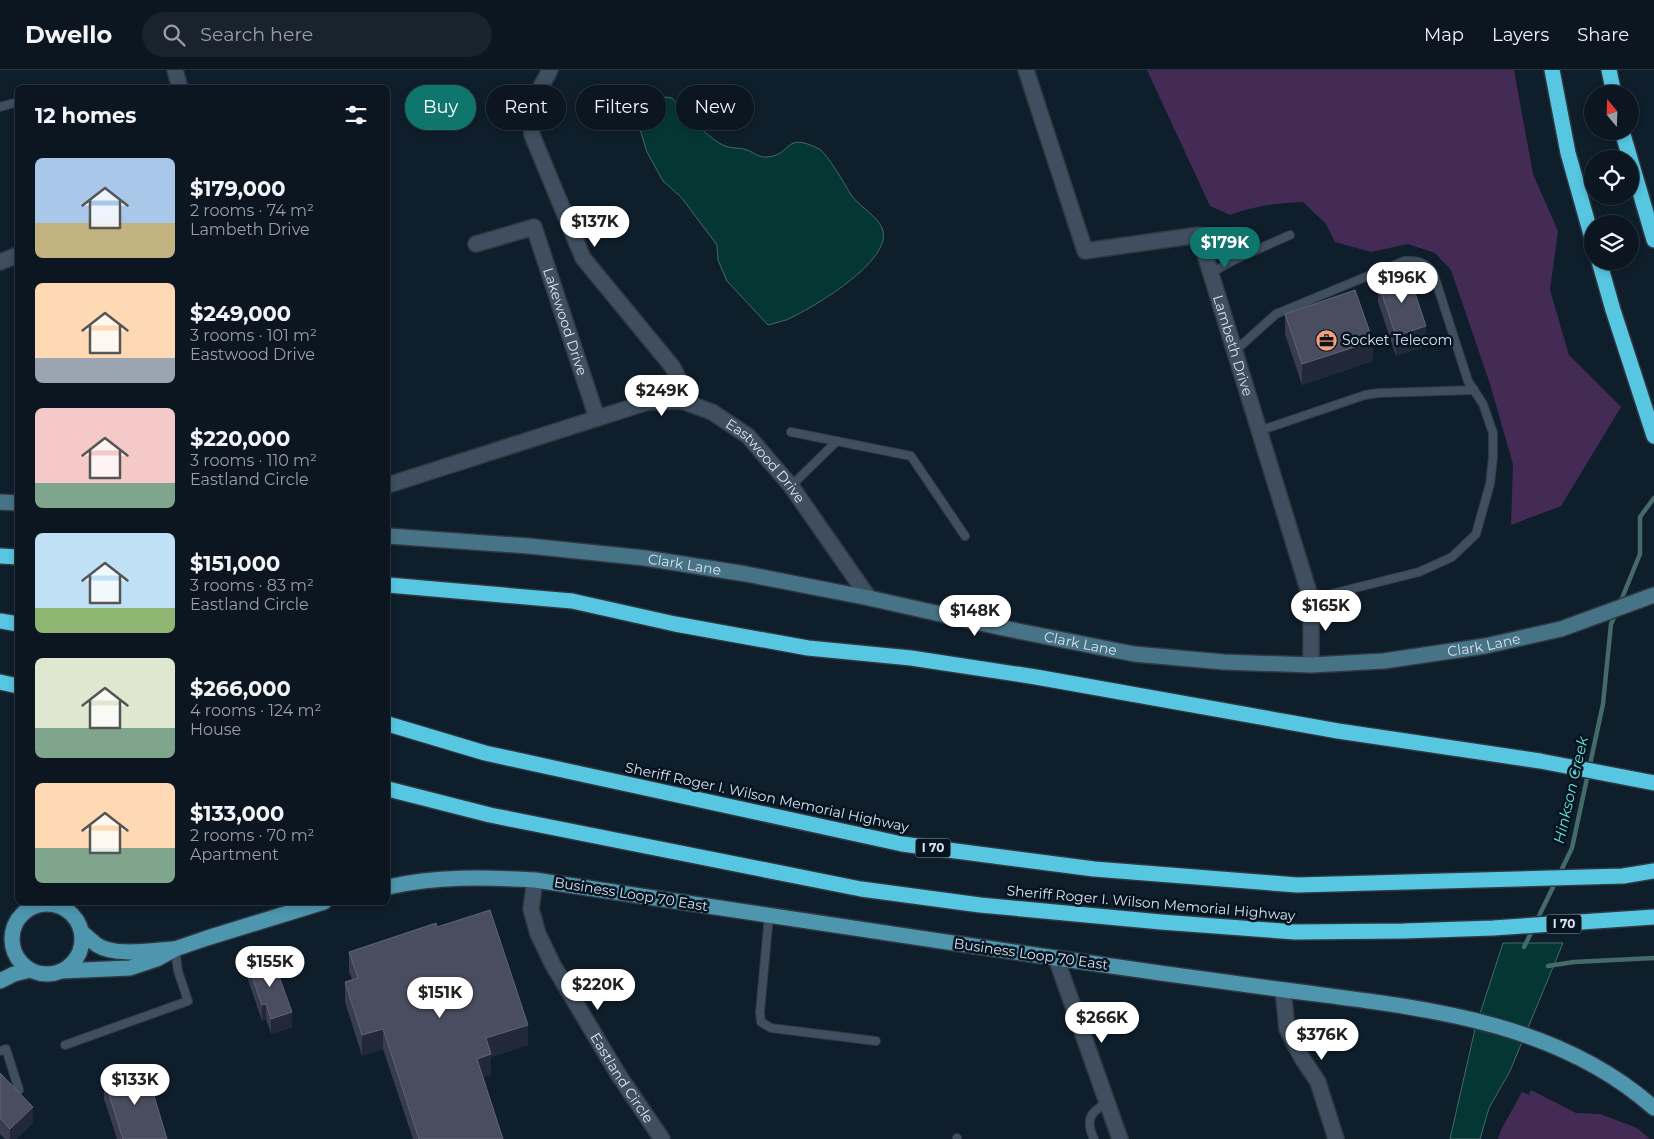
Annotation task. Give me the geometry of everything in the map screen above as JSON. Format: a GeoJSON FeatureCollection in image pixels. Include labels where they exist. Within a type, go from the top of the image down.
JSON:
{"type":"FeatureCollection","features":[{"type":"Feature","properties":{"kind":"highway"},"geometry":{"type":"LineString","coordinates":[[1552,70],[1568,153],[1586,215]]}},
{"type":"Feature","properties":{"kind":"highway"},"geometry":{"type":"LineString","coordinates":[[1609,70],[1612,85]]}},
{"type":"Feature","properties":{"kind":"highway"},"geometry":{"type":"LineString","coordinates":[[1625,140],[1654,240]]}},
{"type":"Feature","properties":{"kind":"highway"},"geometry":{"type":"LineString","coordinates":[[1602,270],[1654,436]]}},
{"type":"Feature","properties":{"kind":"highway"},"geometry":{"type":"LineString","coordinates":[[0,556],[15,557]]}},
{"type":"Feature","properties":{"kind":"highway"},"geometry":{"type":"LineString","coordinates":[[390,584],[572,602],[675,624],[808,648],[911,658],[1017,674],[1338,731],[1540,761],[1654,783]]}},
{"type":"Feature","properties":{"kind":"highway"},"geometry":{"type":"LineString","coordinates":[[0,621],[15,624]]}},
{"type":"Feature","properties":{"kind":"highway"},"geometry":{"type":"LineString","coordinates":[[0,682],[15,685]]}},
{"type":"Feature","properties":{"kind":"highway","name":"Sheriff Roger I. Wilson Memorial Highway"},"geometry":{"type":"LineString","coordinates":[[390,725],[485,753],[902,844],[1094,869],[1297,885],[1623,876],[1654,871]]}},
{"type":"Feature","properties":{"kind":"highway","name":"Sheriff Roger I. Wilson Memorial Highway"},"geometry":{"type":"LineString","coordinates":[[390,790],[490,815],[861,889],[971,904],[1161,922],[1295,932],[1493,928],[1654,917]]}},
{"type":"Feature","properties":{"kind":"main road","name":"Business Loop 70 East"},"geometry":{"type":"LineString","coordinates":[[390,887],[405,883],[456,878],[535,880],[1056,958],[1415,1007],[1497,1026],[1559,1048],[1615,1078],[1654,1108]]}},
{"type":"Feature","properties":{"kind":"main road"},"geometry":{"type":"LineString","coordinates":[[0,948],[20,916],[32,907],[43,905]]}},
{"type":"Feature","properties":{"kind":"main road"},"geometry":{"type":"LineString","coordinates":[[52,905],[63,908],[75,918],[82,932],[98,946],[108,950],[119,952],[175,949]]}},
{"type":"Feature","properties":{"kind":"main road"},"geometry":{"type":"LineString","coordinates":[[12,930],[12,946],[18,960],[30,970],[46,974],[130,968],[157,959],[175,949],[314,905]]}},
{"type":"Feature","properties":{"kind":"main road"},"geometry":{"type":"LineString","coordinates":[[61,972],[74,962],[81,948],[82,932]]}},
{"type":"Feature","properties":{"kind":"main road"},"geometry":{"type":"LineString","coordinates":[[0,981],[14,974],[30,970]]}},
{"type":"Feature","properties":{"kind":"street"},"geometry":{"type":"LineString","coordinates":[[550,70],[536,96],[530,113],[532,135],[583,258],[671,365],[677,374],[682,401]]}},
{"type":"Feature","properties":{"kind":"street","name":"Lambeth Drive"},"geometry":{"type":"LineString","coordinates":[[1026,70],[1085,251],[1199,235],[1311,599],[1311,665]]}},
{"type":"Feature","properties":{"kind":"street"},"geometry":{"type":"LineString","coordinates":[[177,71],[179,85]]}},
{"type":"Feature","properties":{"kind":"street","name":"Lakewood Drive"},"geometry":{"type":"LineString","coordinates":[[476,244],[534,227],[597,418]]}},
{"type":"Feature","properties":{"kind":"street"},"geometry":{"type":"LineString","coordinates":[[0,262],[15,256]]}},
{"type":"Feature","properties":{"kind":"street","name":"Eastwood Drive"},"geometry":{"type":"LineString","coordinates":[[390,484],[648,402],[682,401],[712,412],[748,436],[791,486],[869,598]]}},
{"type":"Feature","properties":{"kind":"street"},"geometry":{"type":"LineString","coordinates":[[0,502],[15,503]]}},
{"type":"Feature","properties":{"kind":"street","name":"Clark Lane"},"geometry":{"type":"LineString","coordinates":[[390,536],[529,546],[645,558],[746,574],[869,598],[1003,628],[1134,654],[1224,662],[1311,665],[1384,661],[1428,655],[1485,646],[1561,629],[1654,595]]}},
{"type":"Feature","properties":{"kind":"street","name":"Eastland Circle"},"geometry":{"type":"LineString","coordinates":[[535,880],[532,909],[538,934],[553,964],[618,1074],[662,1139]]}},
{"type":"Feature","properties":{"kind":"street"},"geometry":{"type":"LineString","coordinates":[[1056,958],[1120,1139]]}},
{"type":"Feature","properties":{"kind":"street"},"geometry":{"type":"LineString","coordinates":[[1283,990],[1287,1029],[1302,1058],[1318,1082],[1336,1139]]}},
{"type":"Feature","properties":{"kind":"lane"},"geometry":{"type":"LineString","coordinates":[[0,107],[15,103]]}},
{"type":"Feature","properties":{"kind":"lane"},"geometry":{"type":"LineString","coordinates":[[1211,273],[1236,259],[1290,235]]}},
{"type":"Feature","properties":{"kind":"lane"},"geometry":{"type":"LineString","coordinates":[[1235,351],[1276,314],[1404,261],[1415,260],[1425,264],[1433,272],[1468,381],[1483,404],[1492,433],[1493,457],[1490,484],[1476,534],[1452,556],[1419,572],[1311,599]]}},
{"type":"Feature","properties":{"kind":"lane"},"geometry":{"type":"LineString","coordinates":[[1259,431],[1365,395],[1474,390]]}},
{"type":"Feature","properties":{"kind":"lane"},"geometry":{"type":"LineString","coordinates":[[791,432],[911,456],[965,536]]}},
{"type":"Feature","properties":{"kind":"lane"},"geometry":{"type":"LineString","coordinates":[[791,486],[837,441]]}},
{"type":"Feature","properties":{"kind":"lane"},"geometry":{"type":"LineString","coordinates":[[769,915],[760,1012],[762,1022],[771,1028],[876,1041]]}},
{"type":"Feature","properties":{"kind":"lane"},"geometry":{"type":"LineString","coordinates":[[65,1046],[188,1001],[178,971],[175,949]]}},
{"type":"Feature","properties":{"kind":"lane"},"geometry":{"type":"LineString","coordinates":[[0,1051],[6,1049],[19,1090]]}},
{"type":"Feature","properties":{"kind":"lane"},"geometry":{"type":"LineString","coordinates":[[1094,1139],[1090,1129],[1090,1118],[1094,1110],[1107,1103]]}},
{"type":"Feature","properties":{"kind":"shaded area"},"geometry":{"type":"Polygon","coordinates":[[[1147,70],[1514,70],[1533,174],[1558,231],[1550,290],[1569,355],[1621,407],[1561,506],[1511,525],[1513,464],[1490,384],[1451,270],[1435,253],[1408,244],[1371,252],[1335,242],[1326,224],[1303,202],[1248,209],[1230,215],[1210,206],[1147,70]]]}},
{"type":"Feature","properties":{"kind":"shaded area"},"geometry":{"type":"Polygon","coordinates":[[[666,97],[672,98],[676,102],[676,130],[703,130],[719,143],[728,147],[744,149],[765,157],[776,155],[794,143],[808,144],[822,151],[841,177],[851,195],[880,224],[883,241],[876,254],[864,269],[848,282],[813,306],[786,320],[768,325],[727,281],[718,260],[717,245],[681,197],[663,181],[647,152],[640,130],[666,130],[666,97]]]}},
{"type":"Feature","properties":{"kind":"shaded area"},"geometry":{"type":"Polygon","coordinates":[[[1503,943],[1563,943],[1510,1071],[1489,1108],[1480,1139],[1450,1139],[1475,1029],[1503,943]]]}},
{"type":"Feature","properties":{"kind":"shaded area"},"geometry":{"type":"Polygon","coordinates":[[[1531,1090],[1576,1113],[1600,1114],[1637,1128],[1650,1139],[1498,1139],[1522,1092],[1529,1095],[1531,1090]]]}},
{"type":"Feature","properties":{"kind":"building"},"geometry":{"type":"Polygon","coordinates":[[[1408,272],[1426,326],[1396,336],[1378,282],[1408,272]]]}},
{"type":"Feature","properties":{"kind":"building"},"geometry":{"type":"Polygon","coordinates":[[[1355,290],[1373,341],[1302,364],[1285,314],[1355,290]]]}},
{"type":"Feature","properties":{"kind":"building"},"geometry":{"type":"Polygon","coordinates":[[[490,910],[528,1025],[486,1038],[491,1054],[477,1059],[503,1139],[419,1139],[383,1029],[362,1035],[345,982],[358,978],[349,952],[436,923],[437,927],[490,910]]]}},
{"type":"Feature","properties":{"kind":"building"},"geometry":{"type":"Polygon","coordinates":[[[272,957],[292,1012],[271,1019],[266,1004],[262,1005],[248,965],[272,957]]]}},
{"type":"Feature","properties":{"kind":"building"},"geometry":{"type":"Polygon","coordinates":[[[145,1066],[167,1139],[123,1139],[104,1079],[145,1066]]]}},
{"type":"Feature","properties":{"kind":"building"},"geometry":{"type":"Polygon","coordinates":[[[0,1073],[33,1107],[10,1129],[0,1118],[0,1073]]]}},
{"type":"Feature","properties":{"kind":"waterway","name":"Hinkson Creek"},"geometry":{"type":"LineString","coordinates":[[1620,603],[1640,554],[1640,517],[1654,498]]}},
{"type":"Feature","properties":{"kind":"waterway","name":"Hinkson Creek"},"geometry":{"type":"LineString","coordinates":[[1559,875],[1572,848],[1603,704],[1611,624],[1616,613]]}},
{"type":"Feature","properties":{"kind":"waterway","name":"Hinkson Creek"},"geometry":{"type":"LineString","coordinates":[[1536,922],[1556,881]]}},
{"type":"Feature","properties":{"kind":"waterway","name":"Hinkson Creek"},"geometry":{"type":"LineString","coordinates":[[1524,947],[1533,929]]}},
{"type":"Feature","properties":{"kind":"waterway"},"geometry":{"type":"LineString","coordinates":[[1548,966],[1574,962],[1654,958]]}},
{"type":"Feature","properties":{"kind":"place","name":"Socket Telecom"},"geometry":{"type":"Point","coordinates":[1326,340]}}]}
